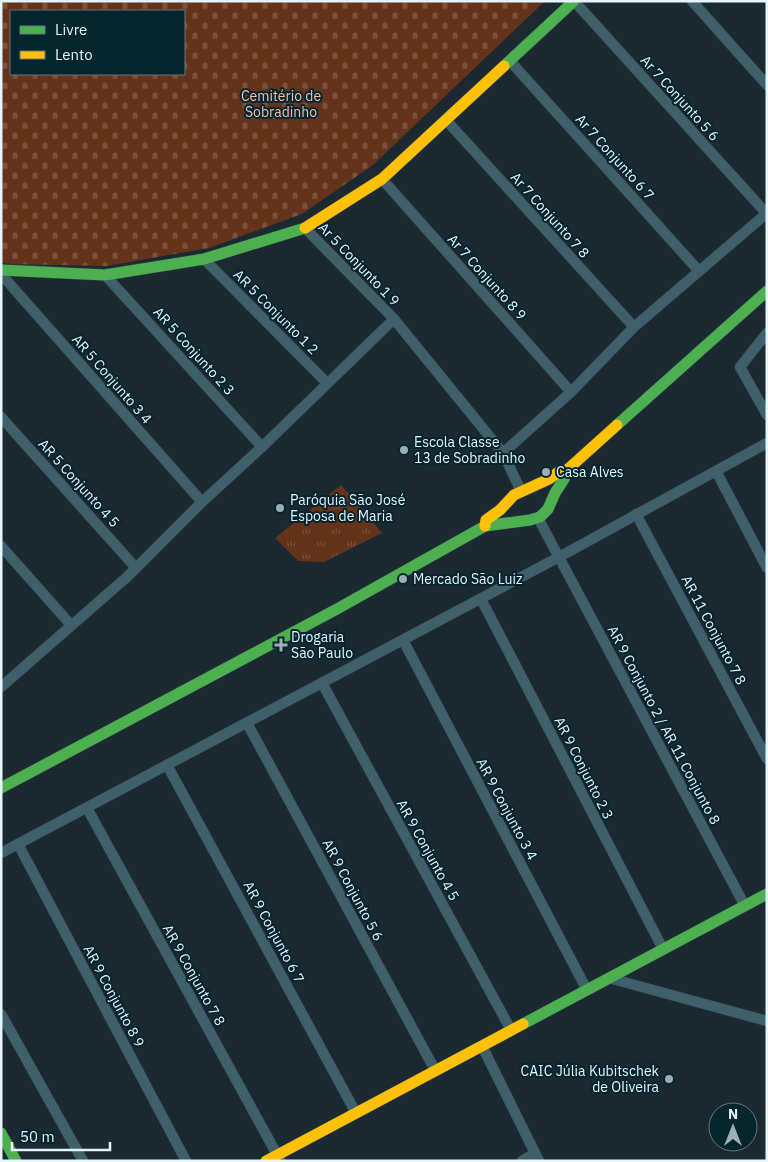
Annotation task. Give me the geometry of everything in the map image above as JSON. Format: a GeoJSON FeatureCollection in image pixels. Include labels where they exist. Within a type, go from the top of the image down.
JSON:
{"type":"FeatureCollection","features":[{"type":"Feature","properties":{"kind":"street"},"geometry":{"type":"LineString","coordinates":[[1,270],[105,274],[204,259],[305,228],[382,179],[574,1]]}},
{"type":"Feature","properties":{"kind":"street","name":"Ar 7 Conjunto 5 6"},"geometry":{"type":"LineString","coordinates":[[574,1],[766,213]]}},
{"type":"Feature","properties":{"kind":"street"},"geometry":{"type":"LineString","coordinates":[[692,1],[767,85]]}},
{"type":"Feature","properties":{"kind":"street","name":"Ar 7 Conjunto 6 7"},"geometry":{"type":"LineString","coordinates":[[510,61],[700,271]]}},
{"type":"Feature","properties":{"kind":"street","name":"Ar 7 Conjunto 7 8"},"geometry":{"type":"LineString","coordinates":[[446,120],[634,327]]}},
{"type":"Feature","properties":{"kind":"street","name":"Ar 7 Conjunto 8 9"},"geometry":{"type":"LineString","coordinates":[[382,179],[571,392]]}},
{"type":"Feature","properties":{"kind":"street"},"geometry":{"type":"LineString","coordinates":[[502,453],[571,392],[634,327],[766,213]]}},
{"type":"Feature","properties":{"kind":"street","name":"Ar 5 Conjunto 1 9"},"geometry":{"type":"LineString","coordinates":[[305,228],[394,319],[502,453],[521,491]]}},
{"type":"Feature","properties":{"kind":"street","name":"AR 5 Conjunto 1 2"},"geometry":{"type":"LineString","coordinates":[[204,259],[327,383]]}},
{"type":"Feature","properties":{"kind":"street","name":"AR 5 Conjunto 3 4"},"geometry":{"type":"LineString","coordinates":[[1,274],[202,502]]}},
{"type":"Feature","properties":{"kind":"street","name":"AR 5 Conjunto 2 3"},"geometry":{"type":"LineString","coordinates":[[105,274],[262,447]]}},
{"type":"Feature","properties":{"kind":"street"},"geometry":{"type":"LineString","coordinates":[[485,526],[486,520],[521,491],[549,479],[560,471],[567,470],[767,291]]}},
{"type":"Feature","properties":{"kind":"street"},"geometry":{"type":"LineString","coordinates":[[1,671],[5,683],[136,568],[202,502],[262,447],[394,319]]}},
{"type":"Feature","properties":{"kind":"street"},"geometry":{"type":"LineString","coordinates":[[767,333],[740,367],[767,415]]}},
{"type":"Feature","properties":{"kind":"street","name":"AR 5 Conjunto 4 5"},"geometry":{"type":"LineString","coordinates":[[1,417],[136,568]]}},
{"type":"Feature","properties":{"kind":"street"},"geometry":{"type":"LineString","coordinates":[[1,853],[481,599],[767,443]]}},
{"type":"Feature","properties":{"kind":"street"},"geometry":{"type":"LineString","coordinates":[[1,788],[330,612],[485,526],[490,527],[524,522],[538,518],[549,508],[566,476],[567,470]]}},
{"type":"Feature","properties":{"kind":"street"},"geometry":{"type":"LineString","coordinates":[[716,471],[767,568]]}},
{"type":"Feature","properties":{"kind":"street"},"geometry":{"type":"LineString","coordinates":[[533,486],[543,494],[549,508]]}},
{"type":"Feature","properties":{"kind":"street"},"geometry":{"type":"LineString","coordinates":[[509,500],[515,515],[524,522]]}},
{"type":"Feature","properties":{"kind":"street","name":"AR 11 Conjunto 7 8"},"geometry":{"type":"LineString","coordinates":[[636,514],[767,759]]}},
{"type":"Feature","properties":{"kind":"street","name":"AR 9 Conjunto 2 / AR 11 Conjunto 8"},"geometry":{"type":"LineString","coordinates":[[538,518],[745,906]]}},
{"type":"Feature","properties":{"kind":"street"},"geometry":{"type":"LineString","coordinates":[[1,546],[71,625]]}},
{"type":"Feature","properties":{"kind":"street","name":"AR 9 Conjunto 2 3"},"geometry":{"type":"LineString","coordinates":[[481,599],[663,949]]}},
{"type":"Feature","properties":{"kind":"street","name":"AR 9 Conjunto 3 4"},"geometry":{"type":"LineString","coordinates":[[403,640],[587,990]]}},
{"type":"Feature","properties":{"kind":"street","name":"AR 9 Conjunto 4 5"},"geometry":{"type":"LineString","coordinates":[[322,683],[511,1030]]}},
{"type":"Feature","properties":{"kind":"street","name":"AR 9 Conjunto 5 6"},"geometry":{"type":"LineString","coordinates":[[247,723],[435,1070]]}},
{"type":"Feature","properties":{"kind":"street","name":"AR 9 Conjunto 6 7"},"geometry":{"type":"LineString","coordinates":[[167,765],[356,1113]]}},
{"type":"Feature","properties":{"kind":"street","name":"AR 9 Conjunto 7 8"},"geometry":{"type":"LineString","coordinates":[[87,808],[278,1158]]}},
{"type":"Feature","properties":{"kind":"street","name":"AR 9 Conjunto 8 9"},"geometry":{"type":"LineString","coordinates":[[18,844],[186,1161]]}},
{"type":"Feature","properties":{"kind":"street"},"geometry":{"type":"LineString","coordinates":[[266,1161],[278,1158],[435,1070],[767,894]]}},
{"type":"Feature","properties":{"kind":"street"},"geometry":{"type":"LineString","coordinates":[[609,978],[767,1021]]}},
{"type":"Feature","properties":{"kind":"street"},"geometry":{"type":"LineString","coordinates":[[1,1014],[83,1161]]}},
{"type":"Feature","properties":{"kind":"street"},"geometry":{"type":"LineString","coordinates":[[482,1046],[537,1157],[522,1161]]}},
{"type":"Feature","properties":{"kind":"street"},"geometry":{"type":"LineString","coordinates":[[1,1133],[16,1161]]}},
{"type":"Feature","properties":{"kind":"green space","name":"Cemitério de Sobradinho"},"geometry":{"type":"Polygon","coordinates":[[[1,1],[545,1],[373,165],[302,214],[209,248],[106,266],[10,264],[1,262],[1,1]]]}},
{"type":"Feature","properties":{"kind":"green space"},"geometry":{"type":"Polygon","coordinates":[[[341,485],[382,533],[324,562],[298,561],[275,538],[341,485]]]}},
{"type":"Feature","properties":{"kind":"traffic: fast"},"geometry":{"type":"LineString","coordinates":[[504,66],[574,1]]}},
{"type":"Feature","properties":{"kind":"traffic: fast"},"geometry":{"type":"LineString","coordinates":[[1,270],[105,275],[204,259],[305,228]]}},
{"type":"Feature","properties":{"kind":"traffic: fast"},"geometry":{"type":"LineString","coordinates":[[617,425],[767,291]]}},
{"type":"Feature","properties":{"kind":"traffic: fast"},"geometry":{"type":"LineString","coordinates":[[1,788],[337,609],[485,526],[540,517],[548,509],[567,470]]}},
{"type":"Feature","properties":{"kind":"traffic: fast"},"geometry":{"type":"LineString","coordinates":[[523,1024],[767,894]]}},
{"type":"Feature","properties":{"kind":"traffic: fast"},"geometry":{"type":"LineString","coordinates":[[1,1133],[16,1161]]}},
{"type":"Feature","properties":{"kind":"traffic: slow"},"geometry":{"type":"LineString","coordinates":[[305,228],[382,179],[504,66]]}},
{"type":"Feature","properties":{"kind":"traffic: slow"},"geometry":{"type":"LineString","coordinates":[[485,526],[486,520],[500,510],[514,495],[549,479],[560,471],[567,470],[617,425]]}},
{"type":"Feature","properties":{"kind":"traffic: slow"},"geometry":{"type":"LineString","coordinates":[[266,1161],[523,1024]]}},
{"type":"Feature","properties":{"kind":"place","name":"Escola Classe 13 de Sobradinho"},"geometry":{"type":"Point","coordinates":[404,450]}},
{"type":"Feature","properties":{"kind":"place","name":"Casa Alves"},"geometry":{"type":"Point","coordinates":[546,472]}},
{"type":"Feature","properties":{"kind":"place","name":"Paróquia São José Esposa de Maria"},"geometry":{"type":"Point","coordinates":[280,508]}},
{"type":"Feature","properties":{"kind":"place","name":"Mercado São Luiz"},"geometry":{"type":"Point","coordinates":[403,579]}},
{"type":"Feature","properties":{"kind":"place","name":"Drogaria São Paulo"},"geometry":{"type":"Point","coordinates":[281,645]}},
{"type":"Feature","properties":{"kind":"place","name":"CAIC Júlia Kubitschek de Oliveira"},"geometry":{"type":"Point","coordinates":[669,1079]}}]}
